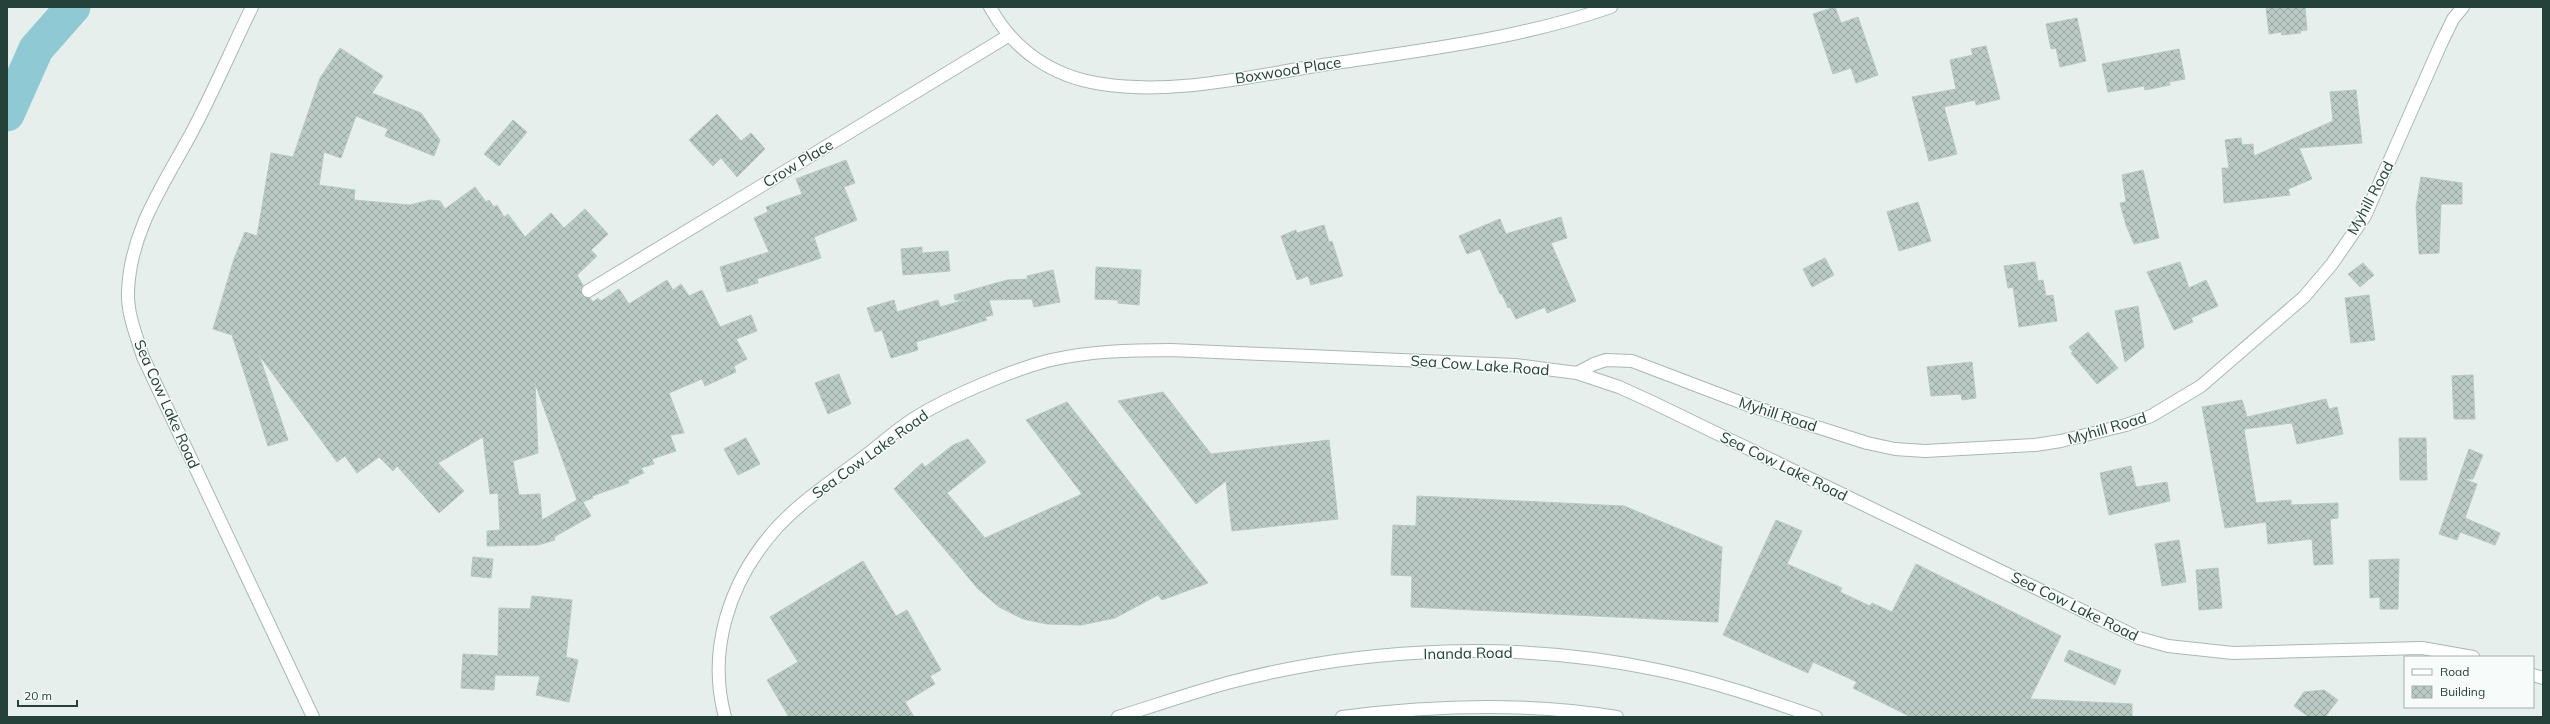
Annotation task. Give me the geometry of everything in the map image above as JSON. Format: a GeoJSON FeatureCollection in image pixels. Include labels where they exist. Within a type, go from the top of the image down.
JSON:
{"type":"FeatureCollection","features":[{"type":"Feature","properties":{"kind":"street","name":"Sea Cow Lake Road"},"geometry":{"type":"LineString","coordinates":[[252,7],[193,130],[143,220],[131,268],[128,293],[132,321],[143,357],[313,717]]}},
{"type":"Feature","properties":{"kind":"street","name":"Boxwood Place"},"geometry":{"type":"LineString","coordinates":[[990,7],[1008,36],[1022,51],[1044,65],[1075,77],[1101,84],[1135,88],[1217,81],[1478,41],[1539,29],[1611,7]]}},
{"type":"Feature","properties":{"kind":"street","name":"Myhill Road"},"geometry":{"type":"LineString","coordinates":[[1577,373],[1594,364],[1606,360],[1632,361],[1745,404],[1867,443],[1896,449],[1925,451],[2035,445],[2090,435],[2151,416],[2207,381],[2304,297],[2332,264],[2365,216],[2440,46],[2453,19],[2464,7]]}},
{"type":"Feature","properties":{"kind":"street","name":"Crow Place"},"geometry":{"type":"LineString","coordinates":[[588,291],[1008,36]]}},
{"type":"Feature","properties":{"kind":"street","name":"Sea Cow Lake Road"},"geometry":{"type":"LineString","coordinates":[[726,717],[720,682],[719,656],[728,606],[740,580],[774,532],[822,487],[918,416],[1020,370],[1051,360],[1126,350],[1171,350],[1515,364],[1577,373],[1619,387],[1652,402],[2139,638],[2175,647],[2233,653],[2422,648],[2467,656]]}},
{"type":"Feature","properties":{"kind":"street","name":"Inanda Road"},"geometry":{"type":"LineString","coordinates":[[1118,717],[1235,681],[1289,669],[1362,657],[1450,652],[1510,652],[1587,658],[1659,670],[1739,691],[1816,717]]}},
{"type":"Feature","properties":{"kind":"street"},"geometry":{"type":"LineString","coordinates":[[1342,717],[1445,707],[1510,705],[1585,712],[1617,717]]}},
{"type":"Feature","properties":{"kind":"building"},"geometry":{"type":"Polygon","coordinates":[[[1835,7],[1841,23],[1858,17],[1878,75],[1856,83],[1851,68],[1833,74],[1813,14],[1835,7]]]}},
{"type":"Feature","properties":{"kind":"building"},"geometry":{"type":"Polygon","coordinates":[[[2266,7],[2305,7],[2307,30],[2300,31],[2301,33],[2282,35],[2281,32],[2269,34],[2266,7]]]}},
{"type":"Feature","properties":{"kind":"building"},"geometry":{"type":"Polygon","coordinates":[[[2077,18],[2086,61],[2060,67],[2056,48],[2051,49],[2046,24],[2077,18]]]}},
{"type":"Feature","properties":{"kind":"building"},"geometry":{"type":"Polygon","coordinates":[[[1986,46],[2000,99],[1976,105],[1975,100],[1944,107],[1957,154],[1929,161],[1912,97],[1956,89],[1950,60],[1973,55],[1971,49],[1986,46]]]}},
{"type":"Feature","properties":{"kind":"building"},"geometry":{"type":"Polygon","coordinates":[[[340,48],[383,76],[372,93],[421,113],[440,140],[434,156],[385,136],[388,129],[356,116],[341,158],[324,152],[319,185],[355,190],[354,200],[410,205],[430,200],[440,201],[445,209],[475,187],[486,202],[489,200],[494,207],[497,205],[504,217],[508,214],[525,237],[551,213],[564,228],[585,209],[608,234],[591,250],[597,256],[577,275],[583,285],[581,292],[584,297],[590,298],[593,302],[598,298],[601,301],[619,289],[629,304],[667,280],[673,290],[681,284],[689,296],[702,290],[720,327],[751,315],[757,331],[736,339],[747,359],[734,366],[736,372],[705,386],[702,379],[669,393],[684,433],[670,435],[676,451],[652,459],[654,464],[641,468],[644,473],[628,480],[629,483],[592,496],[593,498],[583,502],[591,516],[554,537],[555,540],[538,545],[487,546],[487,531],[500,530],[498,493],[490,494],[483,437],[438,463],[464,491],[439,513],[397,466],[393,471],[379,457],[357,473],[345,456],[337,462],[259,355],[288,440],[268,446],[232,335],[213,329],[234,259],[245,232],[257,236],[271,153],[293,157],[320,78],[340,48]],[[535,383],[538,453],[513,461],[519,495],[540,494],[542,520],[577,500],[535,383]]]}},
{"type":"Feature","properties":{"kind":"building"},"geometry":{"type":"Polygon","coordinates":[[[2179,49],[2185,79],[2169,82],[2170,85],[2145,90],[2144,86],[2108,92],[2102,64],[2179,49]]]}},
{"type":"Feature","properties":{"kind":"building"},"geometry":{"type":"Polygon","coordinates":[[[2356,90],[2362,143],[2299,148],[2312,179],[2288,189],[2290,195],[2224,203],[2222,168],[2229,168],[2225,140],[2241,138],[2242,145],[2253,144],[2254,156],[2333,121],[2330,92],[2356,90]]]}},
{"type":"Feature","properties":{"kind":"building"},"geometry":{"type":"Polygon","coordinates":[[[717,114],[741,141],[751,133],[765,149],[737,177],[721,158],[713,166],[689,140],[717,114]]]}},
{"type":"Feature","properties":{"kind":"building"},"geometry":{"type":"Polygon","coordinates":[[[513,120],[527,132],[499,166],[484,154],[513,120]]]}},
{"type":"Feature","properties":{"kind":"building"},"geometry":{"type":"Polygon","coordinates":[[[846,160],[855,183],[844,187],[857,220],[814,237],[821,258],[757,279],[758,283],[727,292],[720,267],[769,252],[754,218],[768,212],[766,207],[802,194],[796,179],[846,160]]]}},
{"type":"Feature","properties":{"kind":"building"},"geometry":{"type":"Polygon","coordinates":[[[2143,170],[2159,238],[2134,244],[2126,225],[2120,203],[2126,202],[2122,175],[2143,170]]]}},
{"type":"Feature","properties":{"kind":"building"},"geometry":{"type":"Polygon","coordinates":[[[2421,177],[2462,183],[2462,204],[2441,204],[2439,253],[2419,254],[2416,207],[2421,177]]]}},
{"type":"Feature","properties":{"kind":"building"},"geometry":{"type":"Polygon","coordinates":[[[1918,202],[1931,241],[1899,251],[1887,212],[1918,202]]]}},
{"type":"Feature","properties":{"kind":"building"},"geometry":{"type":"Polygon","coordinates":[[[1561,217],[1567,238],[1551,243],[1576,301],[1547,313],[1545,307],[1516,319],[1510,307],[1508,308],[1502,294],[1500,294],[1480,249],[1467,254],[1459,236],[1500,219],[1506,234],[1561,217]]]}},
{"type":"Feature","properties":{"kind":"building"},"geometry":{"type":"Polygon","coordinates":[[[1324,225],[1329,242],[1332,241],[1343,276],[1311,285],[1308,276],[1297,280],[1281,236],[1296,230],[1297,233],[1324,225]]]}},
{"type":"Feature","properties":{"kind":"building"},"geometry":{"type":"Polygon","coordinates":[[[922,247],[922,253],[948,251],[950,271],[903,275],[901,249],[922,247]]]}},
{"type":"Feature","properties":{"kind":"building"},"geometry":{"type":"Polygon","coordinates":[[[1825,258],[1834,275],[1812,287],[1803,269],[1825,258]]]}},
{"type":"Feature","properties":{"kind":"building"},"geometry":{"type":"Polygon","coordinates":[[[2035,262],[2038,281],[2043,280],[2046,296],[2053,295],[2057,321],[2019,327],[2013,287],[2008,288],[2004,266],[2035,262]]]}},
{"type":"Feature","properties":{"kind":"building"},"geometry":{"type":"Polygon","coordinates":[[[2180,262],[2189,288],[2206,280],[2218,306],[2191,318],[2193,322],[2174,330],[2147,272],[2180,262]]]}},
{"type":"Feature","properties":{"kind":"building"},"geometry":{"type":"Polygon","coordinates":[[[2363,263],[2374,275],[2360,287],[2348,274],[2363,263]]]}},
{"type":"Feature","properties":{"kind":"building"},"geometry":{"type":"Polygon","coordinates":[[[1096,267],[1141,270],[1139,305],[1118,303],[1118,300],[1095,299],[1096,267]]]}},
{"type":"Feature","properties":{"kind":"building"},"geometry":{"type":"Polygon","coordinates":[[[1053,270],[1060,302],[1034,307],[1032,299],[989,300],[993,315],[985,317],[987,320],[916,342],[918,350],[891,358],[882,330],[875,332],[867,308],[894,300],[897,312],[938,300],[940,307],[965,300],[955,300],[954,295],[1007,280],[1028,279],[1027,276],[1053,270]]]}},
{"type":"Feature","properties":{"kind":"building"},"geometry":{"type":"Polygon","coordinates":[[[2369,295],[2375,340],[2351,343],[2345,298],[2369,295]]]}},
{"type":"Feature","properties":{"kind":"building"},"geometry":{"type":"Polygon","coordinates":[[[2138,306],[2144,347],[2125,362],[2115,311],[2138,306]]]}},
{"type":"Feature","properties":{"kind":"building"},"geometry":{"type":"Polygon","coordinates":[[[2088,332],[2118,368],[2097,384],[2071,353],[2073,352],[2069,347],[2088,332]]]}},
{"type":"Feature","properties":{"kind":"building"},"geometry":{"type":"Polygon","coordinates":[[[1972,362],[1976,398],[1962,400],[1961,394],[1931,396],[1927,367],[1972,362]]]}},
{"type":"Feature","properties":{"kind":"building"},"geometry":{"type":"Polygon","coordinates":[[[839,374],[851,404],[828,414],[815,383],[839,374]]]}},
{"type":"Feature","properties":{"kind":"building"},"geometry":{"type":"Polygon","coordinates":[[[2473,375],[2475,419],[2454,419],[2452,376],[2473,375]]]}},
{"type":"Feature","properties":{"kind":"building"},"geometry":{"type":"Polygon","coordinates":[[[1163,392],[1211,454],[1329,440],[1338,519],[1232,531],[1226,481],[1196,504],[1118,401],[1163,392]]]}},
{"type":"Feature","properties":{"kind":"building"},"geometry":{"type":"Polygon","coordinates":[[[2326,399],[2329,409],[2337,407],[2343,434],[2297,444],[2292,423],[2244,429],[2256,503],[2291,500],[2291,505],[2338,503],[2338,518],[2330,519],[2333,564],[2314,565],[2312,539],[2268,544],[2266,522],[2225,528],[2202,407],[2242,400],[2247,417],[2326,399]]]}},
{"type":"Feature","properties":{"kind":"building"},"geometry":{"type":"Polygon","coordinates":[[[1067,402],[1208,583],[1162,600],[1158,595],[1115,618],[1081,625],[1047,624],[1023,619],[999,607],[978,589],[894,489],[922,463],[925,467],[953,445],[968,439],[986,462],[947,493],[985,538],[1082,494],[1026,420],[1067,402]]]}},
{"type":"Feature","properties":{"kind":"building"},"geometry":{"type":"Polygon","coordinates":[[[746,438],[760,464],[738,475],[724,449],[746,438]]]}},
{"type":"Feature","properties":{"kind":"building"},"geometry":{"type":"Polygon","coordinates":[[[2399,438],[2426,438],[2427,480],[2400,480],[2399,438]]]}},
{"type":"Feature","properties":{"kind":"building"},"geometry":{"type":"Polygon","coordinates":[[[2469,449],[2483,455],[2473,479],[2464,479],[2477,484],[2465,518],[2500,533],[2495,545],[2460,532],[2457,540],[2439,534],[2469,449]]]}},
{"type":"Feature","properties":{"kind":"building"},"geometry":{"type":"Polygon","coordinates":[[[2131,466],[2136,487],[2167,482],[2170,501],[2109,515],[2100,473],[2131,466]]]}},
{"type":"Feature","properties":{"kind":"building"},"geometry":{"type":"Polygon","coordinates":[[[1417,496],[1624,506],[1722,547],[1718,622],[1411,607],[1412,576],[1391,575],[1393,525],[1416,526],[1417,496]]]}},
{"type":"Feature","properties":{"kind":"building"},"geometry":{"type":"Polygon","coordinates":[[[1776,520],[1802,531],[1787,564],[1842,588],[1840,592],[1870,606],[1872,603],[1892,612],[1916,564],[2061,636],[2030,699],[2132,704],[2132,717],[1911,717],[1853,688],[1857,682],[1813,662],[1808,673],[1723,635],[1776,520]]]}},
{"type":"Feature","properties":{"kind":"building"},"geometry":{"type":"Polygon","coordinates":[[[2179,540],[2186,582],[2162,586],[2155,544],[2179,540]]]}},
{"type":"Feature","properties":{"kind":"building"},"geometry":{"type":"Polygon","coordinates":[[[473,557],[493,559],[491,578],[471,576],[473,557]]]}},
{"type":"Feature","properties":{"kind":"building"},"geometry":{"type":"Polygon","coordinates":[[[2399,559],[2398,609],[2380,609],[2380,597],[2370,598],[2369,560],[2399,559]]]}},
{"type":"Feature","properties":{"kind":"building"},"geometry":{"type":"Polygon","coordinates":[[[863,561],[896,616],[907,610],[941,670],[930,676],[935,684],[905,702],[914,717],[789,717],[767,680],[798,662],[770,617],[863,561]]]}},
{"type":"Feature","properties":{"kind":"building"},"geometry":{"type":"Polygon","coordinates":[[[2218,568],[2222,608],[2199,610],[2196,570],[2218,568]]]}},
{"type":"Feature","properties":{"kind":"building"},"geometry":{"type":"Polygon","coordinates":[[[532,596],[572,600],[566,657],[578,660],[569,702],[536,695],[540,676],[495,675],[494,690],[461,688],[463,654],[498,656],[499,608],[530,609],[532,596]]]}},
{"type":"Feature","properties":{"kind":"building"},"geometry":{"type":"Polygon","coordinates":[[[2069,650],[2121,670],[2115,685],[2064,661],[2069,650]]]}},
{"type":"Feature","properties":{"kind":"building"},"geometry":{"type":"Polygon","coordinates":[[[2324,690],[2338,700],[2325,717],[2309,717],[2294,706],[2304,692],[2324,690]]]}},
{"type":"Feature","properties":{"kind":"waterway"},"geometry":{"type":"LineString","coordinates":[[7,114],[36,49],[73,7]]}}]}
